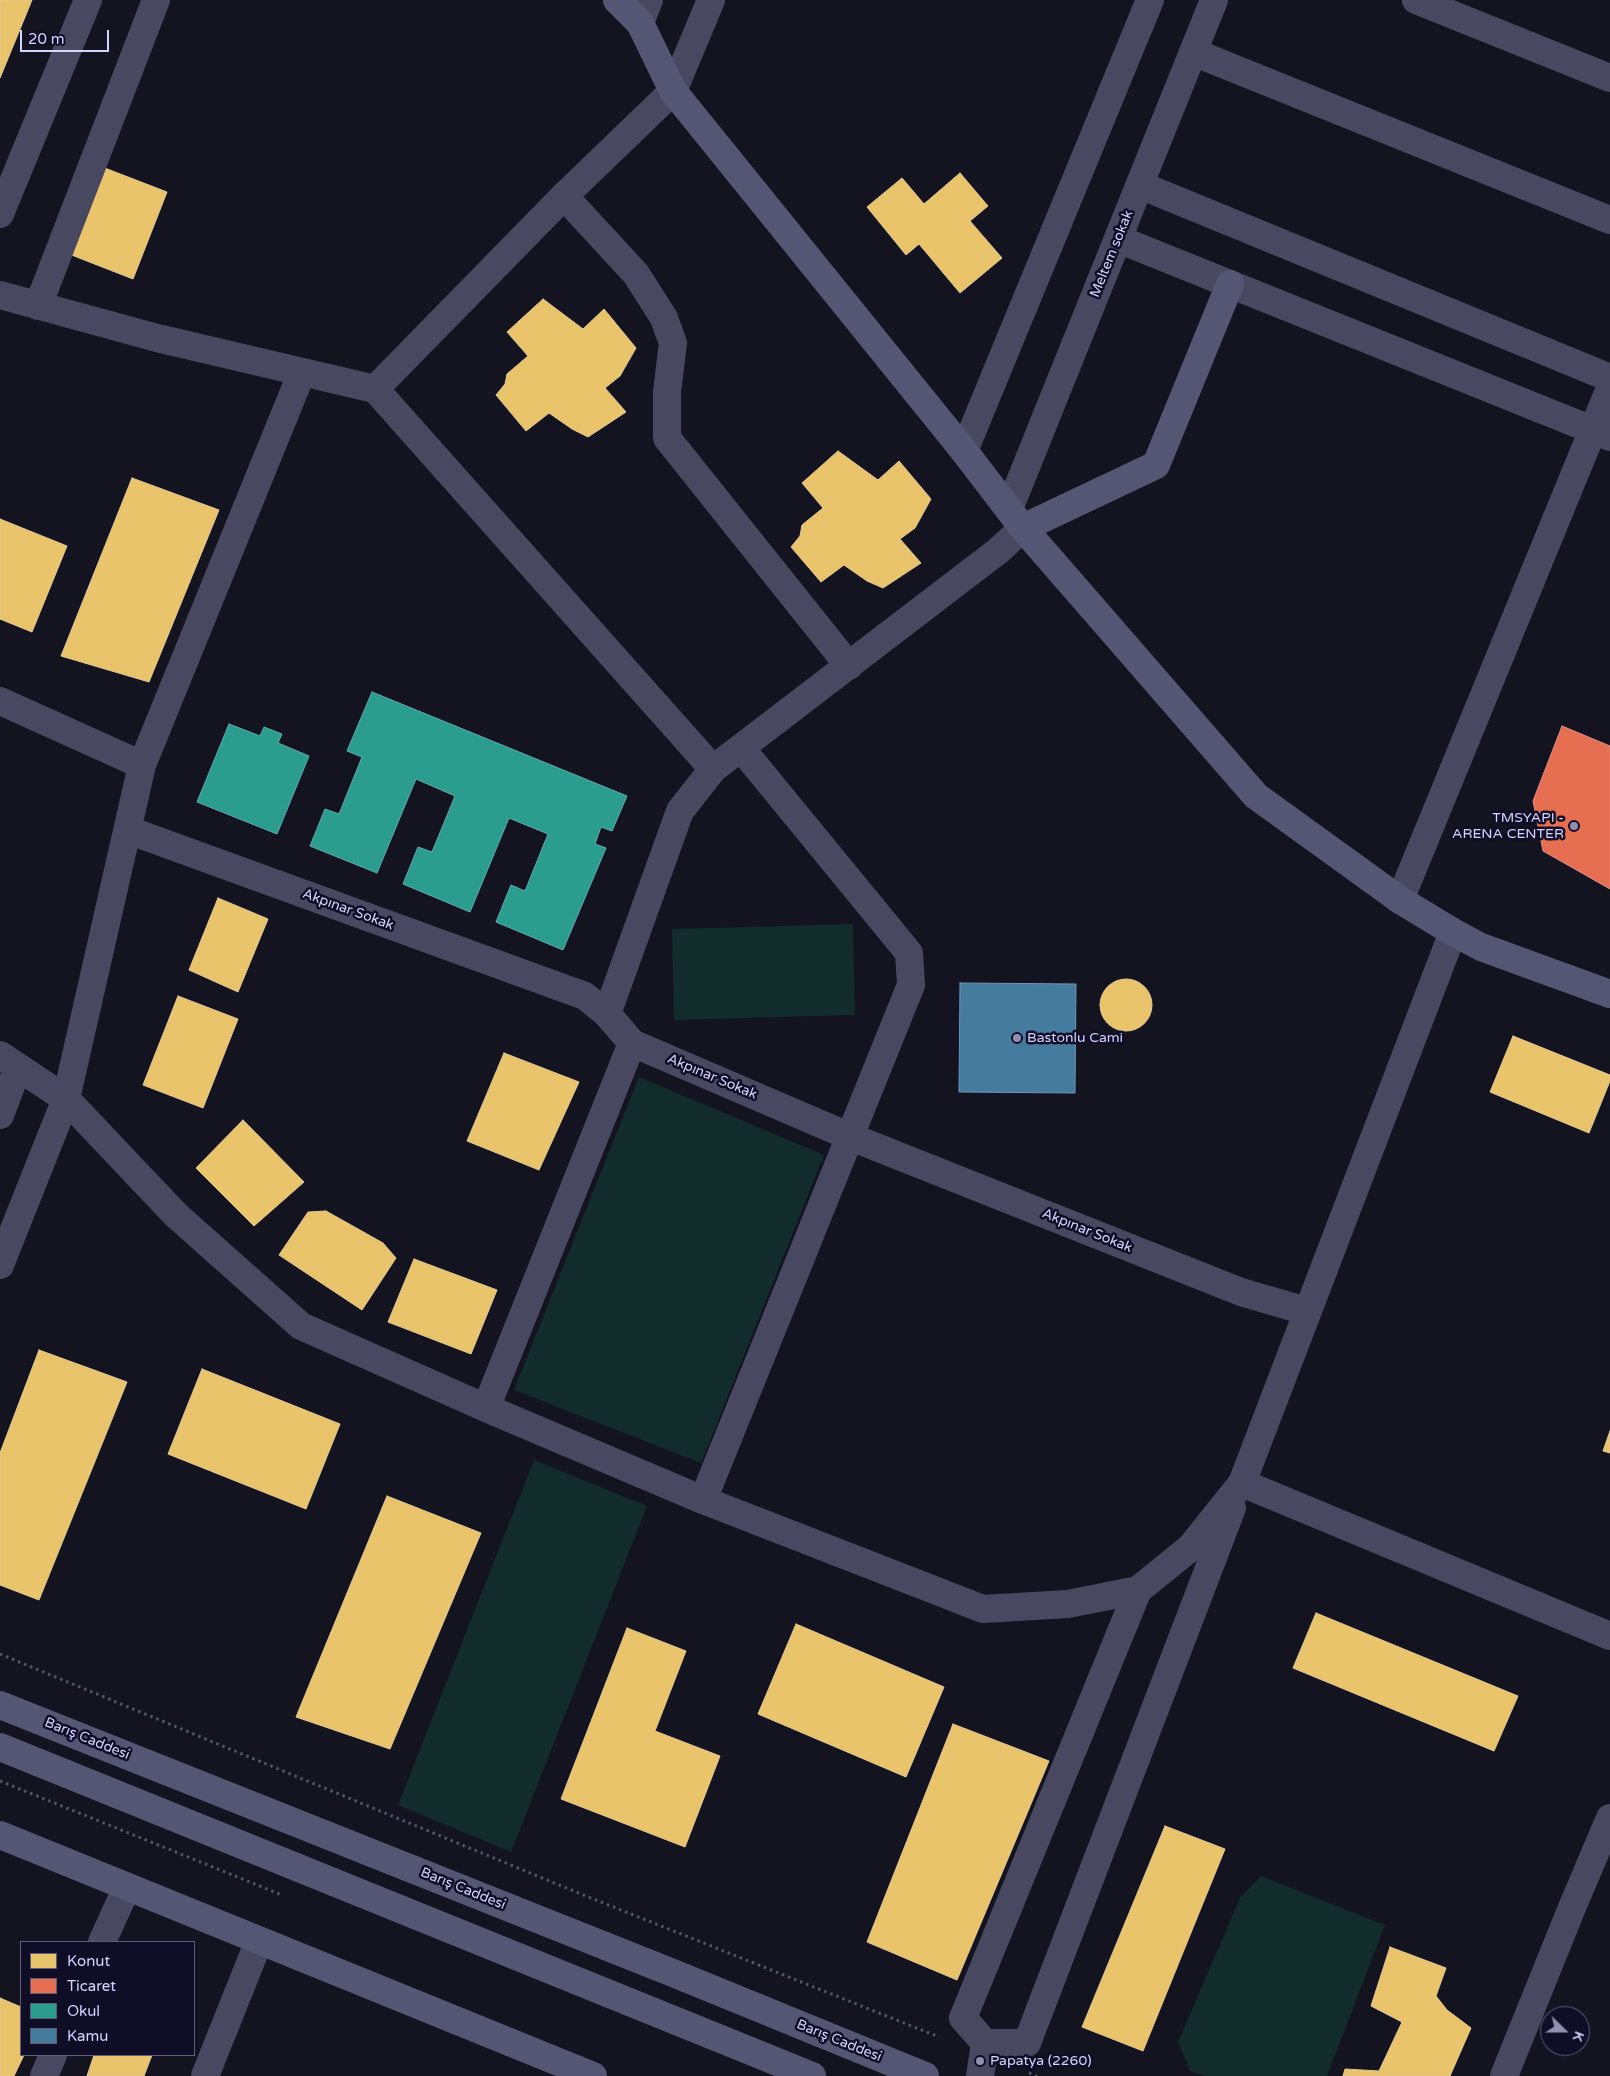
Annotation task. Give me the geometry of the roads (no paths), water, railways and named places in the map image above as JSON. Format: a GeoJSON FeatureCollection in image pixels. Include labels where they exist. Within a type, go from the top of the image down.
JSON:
{"type":"FeatureCollection","features":[{"type":"Feature","properties":{"kind":"street"},"geometry":{"type":"LineString","coordinates":[[0,214],[88,0]]}},
{"type":"Feature","properties":{"kind":"street"},"geometry":{"type":"LineString","coordinates":[[38,306],[156,0]]}},
{"type":"Feature","properties":{"kind":"street"},"geometry":{"type":"LineString","coordinates":[[617,0],[644,11],[673,91],[1016,518],[1256,796],[1400,900],[1453,932],[1482,947],[1610,994]]}},
{"type":"Feature","properties":{"kind":"street"},"geometry":{"type":"LineString","coordinates":[[375,389],[564,196],[673,91],[711,0]]}},
{"type":"Feature","properties":{"kind":"street"},"geometry":{"type":"LineString","coordinates":[[964,451],[1150,0]]}},
{"type":"Feature","properties":{"kind":"street","name":"Meltem sokak"},"geometry":{"type":"LineString","coordinates":[[1016,518],[1118,239],[1214,0]]}},
{"type":"Feature","properties":{"kind":"street"},"geometry":{"type":"LineString","coordinates":[[1416,0],[1610,78]]}},
{"type":"Feature","properties":{"kind":"street"},"geometry":{"type":"LineString","coordinates":[[1193,52],[1610,220]]}},
{"type":"Feature","properties":{"kind":"street"},"geometry":{"type":"LineString","coordinates":[[1140,185],[1610,378]]}},
{"type":"Feature","properties":{"kind":"street"},"geometry":{"type":"LineString","coordinates":[[564,196],[636,274],[664,318],[673,343],[667,392],[666,438],[849,666]]}},
{"type":"Feature","properties":{"kind":"street"},"geometry":{"type":"LineString","coordinates":[[1118,239],[1601,434]]}},
{"type":"Feature","properties":{"kind":"street"},"geometry":{"type":"LineString","coordinates":[[607,1014],[680,811],[713,769],[998,551],[1016,518],[1156,465],[1230,284]]}},
{"type":"Feature","properties":{"kind":"street"},"geometry":{"type":"LineString","coordinates":[[0,295],[157,338],[375,389],[713,769]]}},
{"type":"Feature","properties":{"kind":"street"},"geometry":{"type":"LineString","coordinates":[[0,1265],[66,1099],[142,765],[302,372]]}},
{"type":"Feature","properties":{"kind":"street"},"geometry":{"type":"LineString","coordinates":[[1400,900],[1601,434],[1610,388]]}},
{"type":"Feature","properties":{"kind":"street"},"geometry":{"type":"LineString","coordinates":[[0,701],[142,765]]}},
{"type":"Feature","properties":{"kind":"street"},"geometry":{"type":"LineString","coordinates":[[703,1500],[911,985],[909,953],[741,748]]}},
{"type":"Feature","properties":{"kind":"street","name":"Akpınar Sokak"},"geometry":{"type":"LineString","coordinates":[[128,830],[585,996],[607,1014],[632,1043],[851,1137],[1240,1292],[1306,1311]]}},
{"type":"Feature","properties":{"kind":"street"},"geometry":{"type":"LineString","coordinates":[[1138,1590],[963,2018],[983,2058],[1027,2043],[1306,1311],[1453,932]]}},
{"type":"Feature","properties":{"kind":"street"},"geometry":{"type":"LineString","coordinates":[[486,1408],[632,1043]]}},
{"type":"Feature","properties":{"kind":"street"},"geometry":{"type":"LineString","coordinates":[[0,1115],[9,1061],[66,1099],[176,1216],[301,1326],[486,1408],[703,1500],[982,1608],[1068,1604],[1138,1590],[1190,1548],[1242,1483]]}},
{"type":"Feature","properties":{"kind":"street"},"geometry":{"type":"LineString","coordinates":[[1242,1483],[1610,1636]]}},
{"type":"Feature","properties":{"kind":"street","name":"Barış Caddesi"},"geometry":{"type":"LineString","coordinates":[[0,1705],[673,1973],[925,2076]]}},
{"type":"Feature","properties":{"kind":"street"},"geometry":{"type":"LineString","coordinates":[[0,1747],[812,2076]]}},
{"type":"Feature","properties":{"kind":"street"},"geometry":{"type":"LineString","coordinates":[[1504,2076],[1610,1818]]}},
{"type":"Feature","properties":{"kind":"street"},"geometry":{"type":"LineString","coordinates":[[0,1835],[593,2076]]}},
{"type":"Feature","properties":{"kind":"street"},"geometry":{"type":"LineString","coordinates":[[102,1941],[127,1887]]}},
{"type":"Feature","properties":{"kind":"street"},"geometry":{"type":"LineString","coordinates":[[205,2076],[259,1940]]}},
{"type":"Feature","properties":{"kind":"street"},"geometry":{"type":"LineString","coordinates":[[44,2076],[53,2056]]}},
{"type":"Feature","properties":{"kind":"place","name":"TMSYAPI - ARENA CENTER"},"geometry":{"type":"Point","coordinates":[1574,826]}},
{"type":"Feature","properties":{"kind":"place","name":"Bastonlu Cami"},"geometry":{"type":"Point","coordinates":[1017,1038]}},
{"type":"Feature","properties":{"kind":"place","name":"Papatya (2260)"},"geometry":{"type":"Point","coordinates":[980,2061]}}]}
